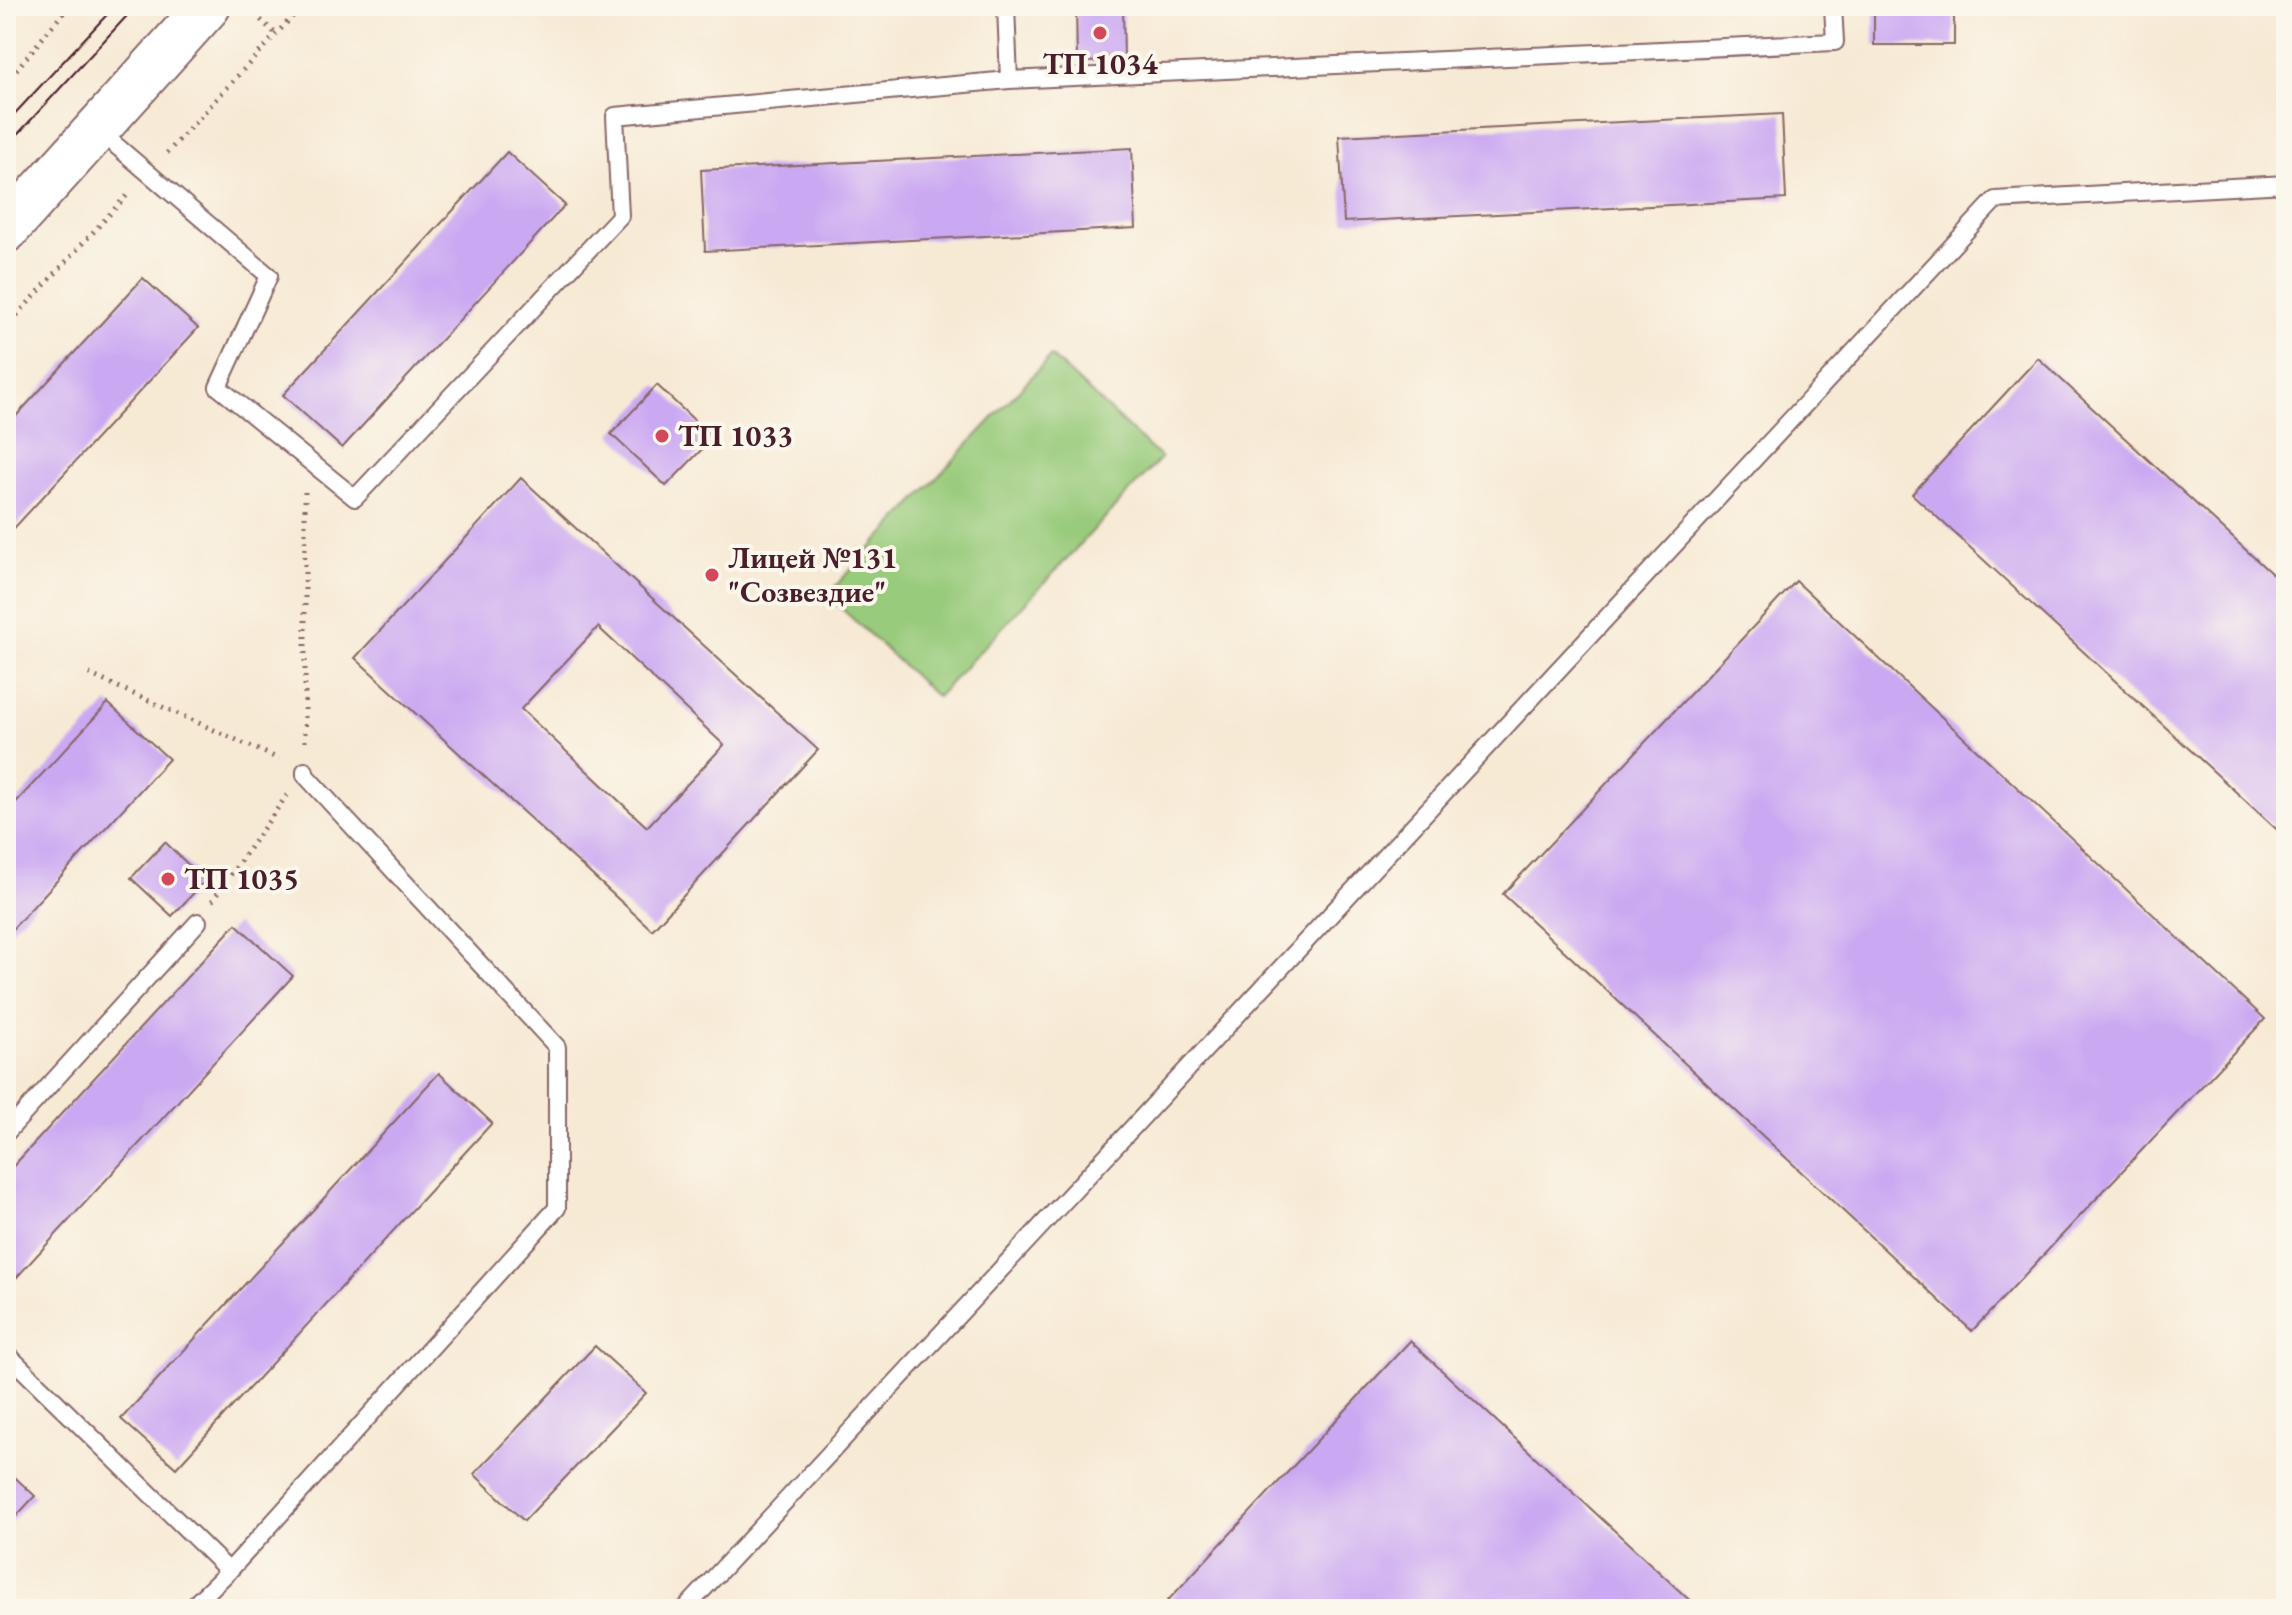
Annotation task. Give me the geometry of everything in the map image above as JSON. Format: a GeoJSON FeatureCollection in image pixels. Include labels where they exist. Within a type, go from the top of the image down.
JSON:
{"type":"FeatureCollection","features":[{"type":"Feature","properties":{"kind":"main road"},"geometry":{"type":"LineString","coordinates":[[6,230],[208,6]]}},
{"type":"Feature","properties":{"kind":"lane"},"geometry":{"type":"LineString","coordinates":[[1006,6],[1009,80]]}},
{"type":"Feature","properties":{"kind":"lane"},"geometry":{"type":"LineString","coordinates":[[99,130],[269,276],[218,387],[355,498],[620,216],[615,116],[1009,80],[1835,42],[1833,6]]}},
{"type":"Feature","properties":{"kind":"lane"},"geometry":{"type":"LineString","coordinates":[[685,1609],[1995,200],[2286,184]]}},
{"type":"Feature","properties":{"kind":"lane"},"geometry":{"type":"LineString","coordinates":[[190,1609],[229,1571],[557,1208],[557,1047],[315,786],[305,771]]}},
{"type":"Feature","properties":{"kind":"lane"},"geometry":{"type":"LineString","coordinates":[[6,1133],[198,922]]}},
{"type":"Feature","properties":{"kind":"lane"},"geometry":{"type":"LineString","coordinates":[[6,1353],[229,1571]]}},
{"type":"Feature","properties":{"kind":"path"},"geometry":{"type":"LineString","coordinates":[[6,82],[69,6]]}},
{"type":"Feature","properties":{"kind":"path"},"geometry":{"type":"LineString","coordinates":[[245,6],[276,34]]}},
{"type":"Feature","properties":{"kind":"path"},"geometry":{"type":"LineString","coordinates":[[198,922],[305,771],[305,458]]}},
{"type":"Feature","properties":{"kind":"path"},"geometry":{"type":"LineString","coordinates":[[89,674],[305,771]]}},
{"type":"Feature","properties":{"kind":"green space"},"geometry":{"type":"Polygon","coordinates":[[[1051,356],[1161,458],[937,697],[827,595],[1051,356]]]}},
{"type":"Feature","properties":{"kind":"building","name":"ТП 1034"},"geometry":{"type":"Polygon","coordinates":[[[1076,6],[1123,6],[1124,61],[1077,62],[1076,6]]]}},
{"type":"Feature","properties":{"kind":"building"},"geometry":{"type":"Polygon","coordinates":[[[1874,6],[1954,6],[1954,45],[1874,45],[1874,6]]]}},
{"type":"Feature","properties":{"kind":"building"},"geometry":{"type":"Polygon","coordinates":[[[1782,114],[1786,199],[1344,222],[1339,136],[1782,114]]]}},
{"type":"Feature","properties":{"kind":"building"},"geometry":{"type":"Polygon","coordinates":[[[1132,148],[1136,228],[705,251],[701,170],[1132,148]]]}},
{"type":"Feature","properties":{"kind":"building"},"geometry":{"type":"Polygon","coordinates":[[[507,152],[565,205],[342,448],[283,395],[507,152]]]}},
{"type":"Feature","properties":{"kind":"building"},"geometry":{"type":"Polygon","coordinates":[[[143,278],[198,328],[6,537],[6,427],[143,278]]]}},
{"type":"Feature","properties":{"kind":"building"},"geometry":{"type":"Polygon","coordinates":[[[2038,358],[2286,587],[2286,838],[1912,494],[2038,358]]]}},
{"type":"Feature","properties":{"kind":"building","name":"ТП 1033"},"geometry":{"type":"Polygon","coordinates":[[[657,385],[713,438],[666,486],[611,434],[657,385]]]}},
{"type":"Feature","properties":{"kind":"building"},"geometry":{"type":"Polygon","coordinates":[[[521,478],[818,750],[652,930],[355,658],[521,478]],[[598,627],[521,709],[647,827],[724,745],[598,627]]]}},
{"type":"Feature","properties":{"kind":"building"},"geometry":{"type":"Polygon","coordinates":[[[1796,581],[2265,1019],[1972,1331],[1503,894],[1796,581]]]}},
{"type":"Feature","properties":{"kind":"building"},"geometry":{"type":"Polygon","coordinates":[[[108,703],[169,759],[6,936],[6,813],[108,703]]]}},
{"type":"Feature","properties":{"kind":"building","name":"ТП 1035"},"geometry":{"type":"Polygon","coordinates":[[[165,842],[205,881],[172,916],[131,878],[165,842]]]}},
{"type":"Feature","properties":{"kind":"building"},"geometry":{"type":"Polygon","coordinates":[[[236,924],[293,976],[6,1289],[6,1174],[236,924]]]}},
{"type":"Feature","properties":{"kind":"building"},"geometry":{"type":"Polygon","coordinates":[[[439,1073],[492,1123],[176,1468],[121,1419],[439,1073]]]}},
{"type":"Feature","properties":{"kind":"building"},"geometry":{"type":"Polygon","coordinates":[[[1410,1341],[1699,1609],[1160,1609],[1410,1341]]]}},
{"type":"Feature","properties":{"kind":"building"},"geometry":{"type":"Polygon","coordinates":[[[595,1346],[646,1393],[524,1521],[474,1474],[595,1346]]]}},
{"type":"Feature","properties":{"kind":"building"},"geometry":{"type":"Polygon","coordinates":[[[6,1469],[35,1496],[6,1527],[6,1469]]]}},
{"type":"Feature","properties":{"kind":"tram line"},"geometry":{"type":"LineString","coordinates":[[6,123],[115,6]]}},
{"type":"Feature","properties":{"kind":"tram line"},"geometry":{"type":"LineString","coordinates":[[6,147],[136,6]]}},
{"type":"Feature","properties":{"kind":"place","name":"ТП 1034"},"geometry":{"type":"Point","coordinates":[1100,33]}},
{"type":"Feature","properties":{"kind":"place","name":"ТП 1033"},"geometry":{"type":"Point","coordinates":[662,436]}},
{"type":"Feature","properties":{"kind":"place","name":"Лицей №131 \"Созвездие\""},"geometry":{"type":"Point","coordinates":[712,575]}},
{"type":"Feature","properties":{"kind":"place","name":"ТП 1035"},"geometry":{"type":"Point","coordinates":[168,879]}}]}
